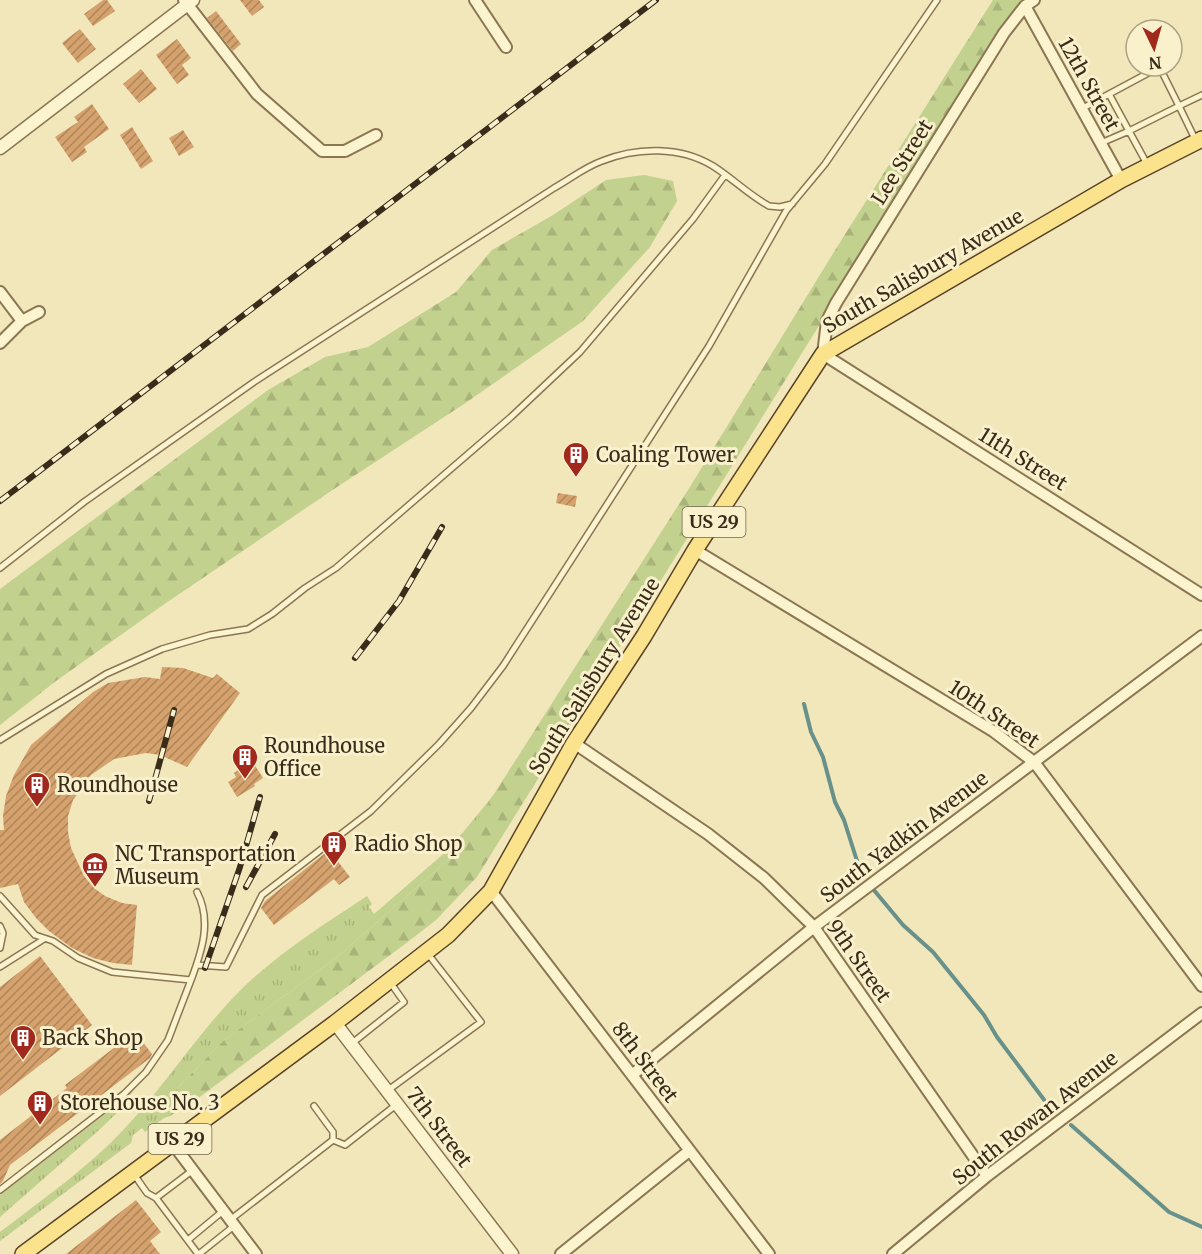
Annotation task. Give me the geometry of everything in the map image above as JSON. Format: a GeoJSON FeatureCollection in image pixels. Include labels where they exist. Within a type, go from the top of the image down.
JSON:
{"type":"FeatureCollection","features":[{"type":"Feature","properties":{"kind":"main road","name":"South Salisbury Avenue"},"geometry":{"type":"LineString","coordinates":[[23,1254],[335,1023],[448,935],[491,891],[574,743],[644,636],[695,550],[823,354],[1121,180],[1199,140]]}},
{"type":"Feature","properties":{"kind":"street"},"geometry":{"type":"LineString","coordinates":[[475,0],[506,47]]}},
{"type":"Feature","properties":{"kind":"street"},"geometry":{"type":"LineString","coordinates":[[0,148],[188,2],[257,94],[322,151],[345,151],[376,135]]}},
{"type":"Feature","properties":{"kind":"street","name":"12th Street"},"geometry":{"type":"LineString","coordinates":[[1030,3],[1121,180]]}},
{"type":"Feature","properties":{"kind":"street","name":"Lee Street"},"geometry":{"type":"LineString","coordinates":[[823,354],[827,321],[836,303],[1004,33],[1030,3]]}},
{"type":"Feature","properties":{"kind":"street"},"geometry":{"type":"LineString","coordinates":[[0,292],[22,321]]}},
{"type":"Feature","properties":{"kind":"street"},"geometry":{"type":"LineString","coordinates":[[0,342],[22,321],[39,312]]}},
{"type":"Feature","properties":{"kind":"street","name":"11th Street"},"geometry":{"type":"LineString","coordinates":[[823,354],[1202,595]]}},
{"type":"Feature","properties":{"kind":"street","name":"10th Street"},"geometry":{"type":"LineString","coordinates":[[695,550],[993,731],[1034,762],[1202,986]]}},
{"type":"Feature","properties":{"kind":"street","name":"South Yadkin Avenue"},"geometry":{"type":"LineString","coordinates":[[633,1074],[814,927],[1202,636]]}},
{"type":"Feature","properties":{"kind":"street","name":"9th Street"},"geometry":{"type":"LineString","coordinates":[[574,743],[708,834],[764,878],[814,927],[987,1176]]}},
{"type":"Feature","properties":{"kind":"street","name":"8th Street"},"geometry":{"type":"LineString","coordinates":[[491,891],[769,1254]]}},
{"type":"Feature","properties":{"kind":"street","name":"South Rowan Avenue"},"geometry":{"type":"LineString","coordinates":[[893,1254],[987,1176],[1202,1012]]}},
{"type":"Feature","properties":{"kind":"street","name":"7th Street"},"geometry":{"type":"LineString","coordinates":[[335,1023],[512,1254]]}},
{"type":"Feature","properties":{"kind":"street"},"geometry":{"type":"LineString","coordinates":[[173,1144],[256,1254]]}},
{"type":"Feature","properties":{"kind":"street"},"geometry":{"type":"LineString","coordinates":[[561,1254],[689,1152]]}},
{"type":"Feature","properties":{"kind":"lane"},"geometry":{"type":"LineString","coordinates":[[197,965],[226,968],[262,895],[371,811],[439,744],[471,708],[503,666],[709,346],[792,204],[825,164],[937,0]]}},
{"type":"Feature","properties":{"kind":"lane"},"geometry":{"type":"LineString","coordinates":[[1083,108],[1152,71],[1161,70],[1199,140]]}},
{"type":"Feature","properties":{"kind":"lane"},"geometry":{"type":"LineString","coordinates":[[1109,94],[1148,166]]}},
{"type":"Feature","properties":{"kind":"lane"},"geometry":{"type":"LineString","coordinates":[[1101,143],[1202,95]]}},
{"type":"Feature","properties":{"kind":"lane"},"geometry":{"type":"LineString","coordinates":[[0,568],[84,502],[254,382],[554,188],[600,161],[623,153],[650,150],[670,152],[712,165],[769,206],[780,207],[792,204]]}},
{"type":"Feature","properties":{"kind":"lane"},"geometry":{"type":"LineString","coordinates":[[0,740],[115,670],[172,646],[210,635],[248,629],[336,568],[511,417],[580,352],[693,219],[725,175]]}},
{"type":"Feature","properties":{"kind":"lane"},"geometry":{"type":"LineString","coordinates":[[0,1190],[124,1094],[146,1072],[168,1040],[197,965],[204,935],[205,916],[197,892]]}},
{"type":"Feature","properties":{"kind":"lane"},"geometry":{"type":"LineString","coordinates":[[0,896],[36,935],[53,941],[78,958],[112,972],[191,980]]}},
{"type":"Feature","properties":{"kind":"lane"},"geometry":{"type":"LineString","coordinates":[[0,926],[3,933],[0,948]]}},
{"type":"Feature","properties":{"kind":"lane"},"geometry":{"type":"LineString","coordinates":[[0,967],[44,939]]}},
{"type":"Feature","properties":{"kind":"lane"},"geometry":{"type":"LineString","coordinates":[[387,1091],[481,1022],[426,952]]}},
{"type":"Feature","properties":{"kind":"lane"},"geometry":{"type":"LineString","coordinates":[[351,1044],[404,1002],[389,981]]}},
{"type":"Feature","properties":{"kind":"lane"},"geometry":{"type":"LineString","coordinates":[[333,1140],[345,1145],[397,1104]]}},
{"type":"Feature","properties":{"kind":"lane"},"geometry":{"type":"LineString","coordinates":[[314,1106],[333,1132],[333,1140]]}},
{"type":"Feature","properties":{"kind":"lane"},"geometry":{"type":"LineString","coordinates":[[188,1240],[229,1219],[333,1140]]}},
{"type":"Feature","properties":{"kind":"lane"},"geometry":{"type":"LineString","coordinates":[[156,1198],[193,1170]]}},
{"type":"Feature","properties":{"kind":"lane"},"geometry":{"type":"LineString","coordinates":[[133,1173],[147,1193],[156,1198],[199,1254],[229,1219]]}},
{"type":"Feature","properties":{"kind":"green space"},"geometry":{"type":"Polygon","coordinates":[[[993,0],[1021,0],[477,877],[436,920],[413,938],[193,1102],[170,1116],[159,1116],[157,1109],[223,1041],[337,957],[457,852],[688,490],[837,247],[993,0]]]}},
{"type":"Feature","properties":{"kind":"green space"},"geometry":{"type":"Polygon","coordinates":[[[644,175],[673,181],[677,201],[650,247],[583,321],[464,404],[163,605],[56,681],[0,725],[0,589],[268,390],[325,357],[368,347],[456,292],[492,250],[553,215],[606,180],[644,175]]]}},
{"type":"Feature","properties":{"kind":"green space"},"geometry":{"type":"Polygon","coordinates":[[[500,787],[457,852],[337,957],[223,1041],[157,1109],[159,1116],[170,1116],[145,1132],[142,1128],[133,1135],[131,1143],[0,1241],[0,1232],[49,1195],[112,1142],[153,1096],[216,1016],[261,971],[296,944],[367,896],[372,904],[369,907],[374,914],[441,856],[500,787]]]}},
{"type":"Feature","properties":{"kind":"green space"},"geometry":{"type":"Polygon","coordinates":[[[142,1079],[118,1112],[0,1217],[0,1195],[109,1111],[142,1079]]]}},
{"type":"Feature","properties":{"kind":"building"},"geometry":{"type":"Polygon","coordinates":[[[103,0],[107,0],[115,11],[93,26],[84,14],[103,0]]]}},
{"type":"Feature","properties":{"kind":"building"},"geometry":{"type":"Polygon","coordinates":[[[240,0],[259,0],[264,7],[252,16],[240,0]]]}},
{"type":"Feature","properties":{"kind":"building"},"geometry":{"type":"Polygon","coordinates":[[[216,11],[241,44],[233,51],[207,18],[216,11]]]}},
{"type":"Feature","properties":{"kind":"building"},"geometry":{"type":"Polygon","coordinates":[[[80,29],[96,49],[78,63],[62,43],[80,29]]]}},
{"type":"Feature","properties":{"kind":"building"},"geometry":{"type":"Polygon","coordinates":[[[177,39],[191,58],[182,65],[189,75],[177,84],[156,55],[177,39]]]}},
{"type":"Feature","properties":{"kind":"building"},"geometry":{"type":"Polygon","coordinates":[[[141,69],[157,89],[139,103],[123,84],[141,69]]]}},
{"type":"Feature","properties":{"kind":"building"},"geometry":{"type":"Polygon","coordinates":[[[92,104],[109,129],[84,147],[87,152],[72,162],[55,137],[78,122],[74,117],[92,104]]]}},
{"type":"Feature","properties":{"kind":"building"},"geometry":{"type":"Polygon","coordinates":[[[132,127],[153,161],[141,169],[120,135],[132,127]]]}},
{"type":"Feature","properties":{"kind":"building"},"geometry":{"type":"Polygon","coordinates":[[[183,130],[194,147],[179,156],[169,138],[183,130]]]}},
{"type":"Feature","properties":{"kind":"building"},"geometry":{"type":"Polygon","coordinates":[[[558,493],[577,496],[575,507],[556,503],[558,493]]]}},
{"type":"Feature","properties":{"kind":"building","name":"Roundhouse"},"geometry":{"type":"Polygon","coordinates":[[[162,667],[183,668],[213,678],[217,674],[240,693],[187,767],[160,755],[146,753],[114,759],[91,775],[73,800],[68,816],[68,832],[71,848],[84,876],[105,896],[122,903],[137,905],[132,965],[113,963],[93,958],[72,948],[49,931],[24,902],[18,884],[0,888],[0,830],[4,830],[3,816],[6,796],[14,775],[31,745],[93,692],[108,683],[145,677],[160,679],[162,667]]]}},
{"type":"Feature","properties":{"kind":"building","name":"Roundhouse Office"},"geometry":{"type":"Polygon","coordinates":[[[252,761],[263,778],[237,797],[228,782],[236,777],[234,773],[252,761]]]}},
{"type":"Feature","properties":{"kind":"building"},"geometry":{"type":"Polygon","coordinates":[[[329,850],[350,877],[339,885],[334,879],[274,925],[261,908],[265,901],[329,850]]]}},
{"type":"Feature","properties":{"kind":"building","name":"Back Shop"},"geometry":{"type":"Polygon","coordinates":[[[40,956],[92,1025],[0,1096],[0,987],[40,956]]]}},
{"type":"Feature","properties":{"kind":"building"},"geometry":{"type":"Polygon","coordinates":[[[135,1032],[152,1054],[150,1058],[10,1165],[0,1184],[0,1140],[67,1088],[65,1085],[135,1032]]]}},
{"type":"Feature","properties":{"kind":"building"},"geometry":{"type":"Polygon","coordinates":[[[136,1200],[161,1232],[150,1241],[160,1254],[66,1254],[136,1200]]]}},
{"type":"Feature","properties":{"kind":"waterway"},"geometry":{"type":"LineString","coordinates":[[804,704],[811,732],[823,757],[835,802],[844,820],[858,864],[865,876]]}},
{"type":"Feature","properties":{"kind":"waterway"},"geometry":{"type":"LineString","coordinates":[[873,889],[903,925],[933,952],[984,1015],[997,1037],[1048,1105],[1055,1111]]}},
{"type":"Feature","properties":{"kind":"waterway"},"geometry":{"type":"LineString","coordinates":[[1071,1125],[1169,1212],[1202,1227]]}},
{"type":"Feature","properties":{"kind":"railway"},"geometry":{"type":"LineString","coordinates":[[0,501],[656,0]]}},
{"type":"Feature","properties":{"kind":"railway"},"geometry":{"type":"LineString","coordinates":[[355,658],[399,601],[442,527]]}},
{"type":"Feature","properties":{"kind":"railway"},"geometry":{"type":"LineString","coordinates":[[149,801],[174,710]]}},
{"type":"Feature","properties":{"kind":"railway"},"geometry":{"type":"LineString","coordinates":[[205,968],[240,867],[260,797]]}},
{"type":"Feature","properties":{"kind":"railway"},"geometry":{"type":"LineString","coordinates":[[246,887],[275,834]]}},
{"type":"Feature","properties":{"kind":"place","name":"Coaling Tower"},"geometry":{"type":"Point","coordinates":[576,478]}},
{"type":"Feature","properties":{"kind":"place","name":"Roundhouse Office"},"geometry":{"type":"Point","coordinates":[245,780]}},
{"type":"Feature","properties":{"kind":"place","name":"Roundhouse"},"geometry":{"type":"Point","coordinates":[37,808]}},
{"type":"Feature","properties":{"kind":"place","name":"Radio Shop"},"geometry":{"type":"Point","coordinates":[334,867]}},
{"type":"Feature","properties":{"kind":"place","name":"NC Transportation Museum"},"geometry":{"type":"Point","coordinates":[95,888]}},
{"type":"Feature","properties":{"kind":"place","name":"Back Shop"},"geometry":{"type":"Point","coordinates":[23,1061]}},
{"type":"Feature","properties":{"kind":"place","name":"Storehouse No. 3"},"geometry":{"type":"Point","coordinates":[40,1126]}}]}
